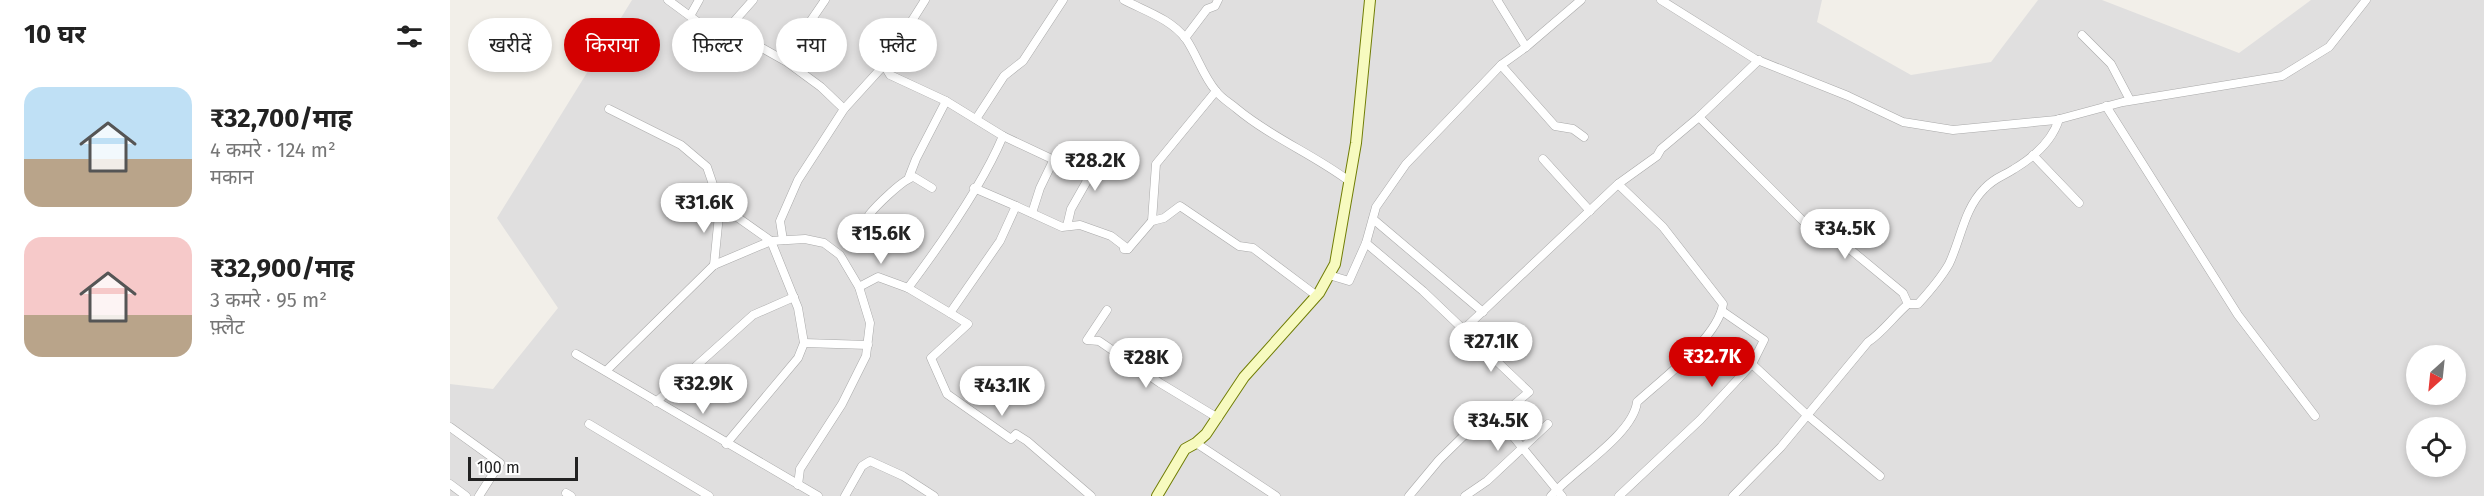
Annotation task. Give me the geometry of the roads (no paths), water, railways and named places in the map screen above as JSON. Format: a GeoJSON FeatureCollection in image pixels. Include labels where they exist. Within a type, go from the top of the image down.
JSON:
{"type":"FeatureCollection","features":[{"type":"Feature","properties":{"kind":"street"},"geometry":{"type":"LineString","coordinates":[[668,0],[693,18]]}},
{"type":"Feature","properties":{"kind":"street"},"geometry":{"type":"LineString","coordinates":[[690,16],[699,0]]}},
{"type":"Feature","properties":{"kind":"street"},"geometry":{"type":"LineString","coordinates":[[737,18],[753,0]]}},
{"type":"Feature","properties":{"kind":"street"},"geometry":{"type":"LineString","coordinates":[[813,18],[825,0]]}},
{"type":"Feature","properties":{"kind":"street"},"geometry":{"type":"LineString","coordinates":[[914,18],[925,0]]}},
{"type":"Feature","properties":{"kind":"street"},"geometry":{"type":"LineString","coordinates":[[976,119],[1004,76],[1023,60],[1063,0]]}},
{"type":"Feature","properties":{"kind":"street"},"geometry":{"type":"LineString","coordinates":[[1125,0],[1176,29],[1185,38],[1216,91],[1279,140],[1326,164],[1349,181]]}},
{"type":"Feature","properties":{"kind":"street"},"geometry":{"type":"LineString","coordinates":[[1185,38],[1218,0]]}},
{"type":"Feature","properties":{"kind":"street"},"geometry":{"type":"LineString","coordinates":[[1157,496],[1185,449],[1196,443],[1218,418],[1244,377],[1317,296],[1335,264],[1356,143],[1370,0]]}},
{"type":"Feature","properties":{"kind":"street"},"geometry":{"type":"LineString","coordinates":[[1497,0],[1526,47]]}},
{"type":"Feature","properties":{"kind":"street"},"geometry":{"type":"LineString","coordinates":[[1329,275],[1349,281],[1366,243],[1376,207],[1406,164],[1501,65],[1581,0]]}},
{"type":"Feature","properties":{"kind":"street"},"geometry":{"type":"LineString","coordinates":[[1661,0],[1759,60],[1848,96],[1903,122],[1953,130],[2060,119],[2130,100],[2283,76],[2329,47],[2366,0]]}},
{"type":"Feature","properties":{"kind":"street"},"geometry":{"type":"LineString","coordinates":[[2082,36],[2099,50],[2110,64],[2130,100]]}},
{"type":"Feature","properties":{"kind":"street"},"geometry":{"type":"LineString","coordinates":[[1464,329],[1618,184],[1657,156],[1668,142],[1699,117],[1759,60]]}},
{"type":"Feature","properties":{"kind":"street"},"geometry":{"type":"LineString","coordinates":[[1501,65],[1555,126],[1573,129],[1584,137]]}},
{"type":"Feature","properties":{"kind":"street"},"geometry":{"type":"LineString","coordinates":[[800,72],[821,87],[844,110]]}},
{"type":"Feature","properties":{"kind":"street"},"geometry":{"type":"LineString","coordinates":[[783,240],[780,221],[798,180],[844,110],[879,72]]}},
{"type":"Feature","properties":{"kind":"street"},"geometry":{"type":"LineString","coordinates":[[888,72],[890,75],[946,100],[1004,136],[1088,178]]}},
{"type":"Feature","properties":{"kind":"street"},"geometry":{"type":"LineString","coordinates":[[1152,221],[1156,164],[1216,91]]}},
{"type":"Feature","properties":{"kind":"street"},"geometry":{"type":"LineString","coordinates":[[877,250],[869,215],[909,177],[946,100]]}},
{"type":"Feature","properties":{"kind":"street"},"geometry":{"type":"LineString","coordinates":[[2106,106],[2238,315],[2315,416]]}},
{"type":"Feature","properties":{"kind":"street"},"geometry":{"type":"LineString","coordinates":[[609,109],[681,145],[707,167],[720,205],[714,265]]}},
{"type":"Feature","properties":{"kind":"street"},"geometry":{"type":"LineString","coordinates":[[1699,117],[1815,233],[1823,227],[1842,241],[1904,293],[1908,304]]}},
{"type":"Feature","properties":{"kind":"street"},"geometry":{"type":"LineString","coordinates":[[1733,496],[1781,447],[1868,342],[1878,335],[1908,304],[1918,304],[1948,264],[1972,204],[1998,176],[2012,171],[2055,135],[2060,119]]}},
{"type":"Feature","properties":{"kind":"street"},"geometry":{"type":"LineString","coordinates":[[908,288],[974,188],[1004,136]]}},
{"type":"Feature","properties":{"kind":"street"},"geometry":{"type":"LineString","coordinates":[[1067,226],[1071,209],[1104,151]]}},
{"type":"Feature","properties":{"kind":"street"},"geometry":{"type":"LineString","coordinates":[[2033,155],[2079,203]]}},
{"type":"Feature","properties":{"kind":"street"},"geometry":{"type":"LineString","coordinates":[[1032,213],[1040,188],[1054,159]]}},
{"type":"Feature","properties":{"kind":"street"},"geometry":{"type":"LineString","coordinates":[[1543,159],[1590,211]]}},
{"type":"Feature","properties":{"kind":"street"},"geometry":{"type":"LineString","coordinates":[[909,177],[914,177],[932,188]]}},
{"type":"Feature","properties":{"kind":"street"},"geometry":{"type":"LineString","coordinates":[[1409,496],[1439,460],[1490,410],[1556,494],[1617,436],[1636,411],[1637,402],[1681,364],[1711,330],[1722,311],[1723,304],[1663,227],[1618,184]]}},
{"type":"Feature","properties":{"kind":"street"},"geometry":{"type":"LineString","coordinates":[[974,188],[1062,227],[1080,225],[1111,236],[1125,249],[1152,221],[1164,218],[1180,206],[1239,246],[1252,248],[1317,296]]}},
{"type":"Feature","properties":{"kind":"street"},"geometry":{"type":"LineString","coordinates":[[720,205],[771,241],[794,297],[803,329],[804,343],[798,358],[726,444]]}},
{"type":"Feature","properties":{"kind":"street"},"geometry":{"type":"LineString","coordinates":[[950,313],[1000,242],[1016,206]]}},
{"type":"Feature","properties":{"kind":"street"},"geometry":{"type":"LineString","coordinates":[[1373,219],[1483,312]]}},
{"type":"Feature","properties":{"kind":"street"},"geometry":{"type":"LineString","coordinates":[[606,371],[714,265],[771,241],[805,239],[824,243],[840,255],[859,287],[870,323],[868,345],[866,356],[842,404],[800,469],[798,485]]}},
{"type":"Feature","properties":{"kind":"street"},"geometry":{"type":"LineString","coordinates":[[1366,243],[1464,329],[1529,392],[1498,418]]}},
{"type":"Feature","properties":{"kind":"street"},"geometry":{"type":"LineString","coordinates":[[859,287],[878,278],[908,288],[968,324],[930,358],[947,394],[1011,439],[1016,434],[1027,441],[1091,496]]}},
{"type":"Feature","properties":{"kind":"street"},"geometry":{"type":"LineString","coordinates":[[656,402],[753,315],[794,297]]}},
{"type":"Feature","properties":{"kind":"street"},"geometry":{"type":"LineString","coordinates":[[1107,310],[1087,340],[1099,341],[1160,383],[1218,418]]}},
{"type":"Feature","properties":{"kind":"street"},"geometry":{"type":"LineString","coordinates":[[1619,496],[1700,420],[1752,364],[1764,340],[1722,311]]}},
{"type":"Feature","properties":{"kind":"street"},"geometry":{"type":"LineString","coordinates":[[804,343],[868,345]]}},
{"type":"Feature","properties":{"kind":"street"},"geometry":{"type":"LineString","coordinates":[[576,354],[818,496]]}},
{"type":"Feature","properties":{"kind":"street"},"geometry":{"type":"LineString","coordinates":[[1752,364],[1807,415],[1880,476]]}},
{"type":"Feature","properties":{"kind":"street"},"geometry":{"type":"LineString","coordinates":[[589,424],[709,496]]}},
{"type":"Feature","properties":{"kind":"street"},"geometry":{"type":"LineString","coordinates":[[1465,496],[1487,481],[1548,424]]}},
{"type":"Feature","properties":{"kind":"street"},"geometry":{"type":"LineString","coordinates":[[450,427],[500,463],[479,496]]}},
{"type":"Feature","properties":{"kind":"street"},"geometry":{"type":"LineString","coordinates":[[1196,443],[1276,496]]}},
{"type":"Feature","properties":{"kind":"street"},"geometry":{"type":"LineString","coordinates":[[845,496],[862,466],[870,461],[903,476],[934,496]]}},
{"type":"Feature","properties":{"kind":"street"},"geometry":{"type":"LineString","coordinates":[[450,484],[466,496]]}}]}
